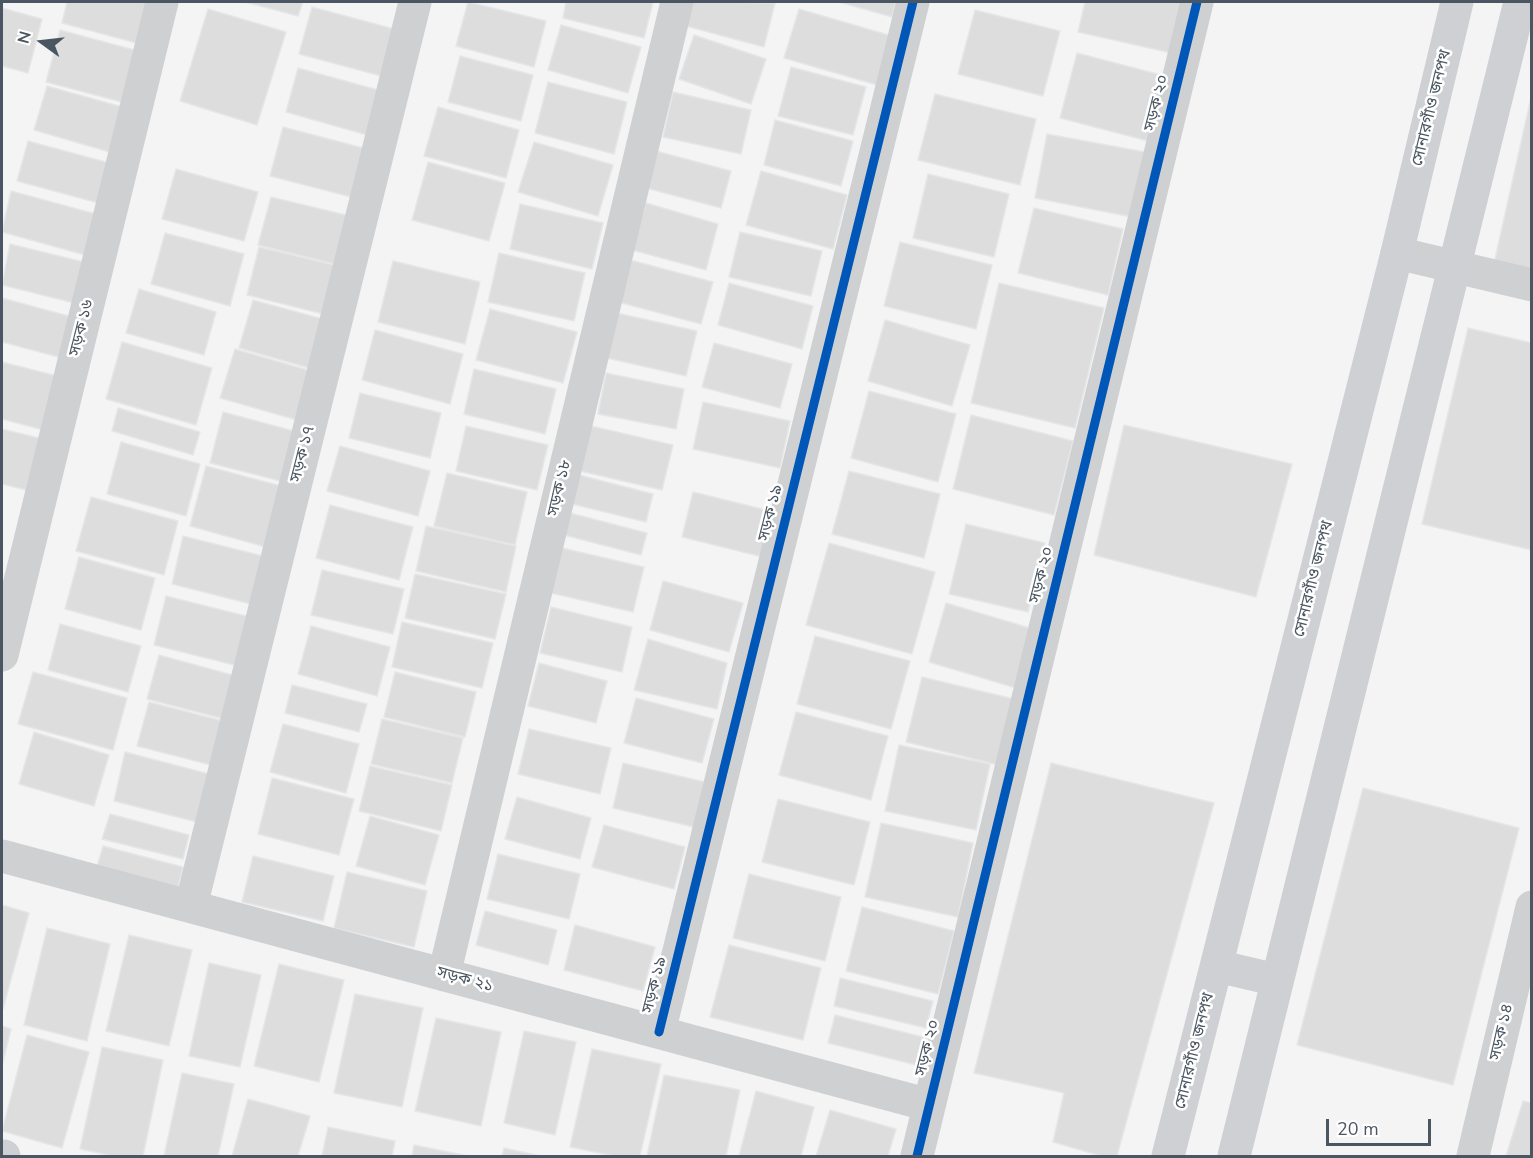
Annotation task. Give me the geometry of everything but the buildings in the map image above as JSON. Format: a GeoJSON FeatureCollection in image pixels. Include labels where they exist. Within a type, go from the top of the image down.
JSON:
{"type":"FeatureCollection","features":[{"type":"Feature","properties":{"kind":"main road","name":"সোনারগাঁও জনপথ"},"geometry":{"type":"LineString","coordinates":[[1168,1156],[1397,252],[1457,2]]}},
{"type":"Feature","properties":{"kind":"main road"},"geometry":{"type":"LineString","coordinates":[[1234,1156],[1520,2]]}},
{"type":"Feature","properties":{"kind":"main road"},"geometry":{"type":"LineString","coordinates":[[1217,966],[1277,980]]}},
{"type":"Feature","properties":{"kind":"street","name":"সড়ক ১৬"},"geometry":{"type":"LineString","coordinates":[[2,655],[162,2]]}},
{"type":"Feature","properties":{"kind":"street","name":"সড়ক ১৭"},"geometry":{"type":"LineString","coordinates":[[191,906],[415,2]]}},
{"type":"Feature","properties":{"kind":"street","name":"সড়ক ১৮"},"geometry":{"type":"LineString","coordinates":[[444,975],[677,2]]}},
{"type":"Feature","properties":{"kind":"street","name":"সড়ক ১৯"},"geometry":{"type":"LineString","coordinates":[[659,1032],[913,2]]}},
{"type":"Feature","properties":{"kind":"street","name":"সড়ক ২০"},"geometry":{"type":"LineString","coordinates":[[917,1156],[1197,2]]}},
{"type":"Feature","properties":{"kind":"street"},"geometry":{"type":"LineString","coordinates":[[1397,252],[1532,285]]}},
{"type":"Feature","properties":{"kind":"street","name":"সড়ক ২১"},"geometry":{"type":"LineString","coordinates":[[2,856],[929,1105]]}},
{"type":"Feature","properties":{"kind":"street","name":"সড়ক ১৪"},"geometry":{"type":"LineString","coordinates":[[1473,1156],[1532,907]]}},
{"type":"Feature","properties":{"kind":"cycle path"},"geometry":{"type":"LineString","coordinates":[[659,1032],[913,2]]}},
{"type":"Feature","properties":{"kind":"cycle path"},"geometry":{"type":"LineString","coordinates":[[917,1156],[1197,2]]}}]}
